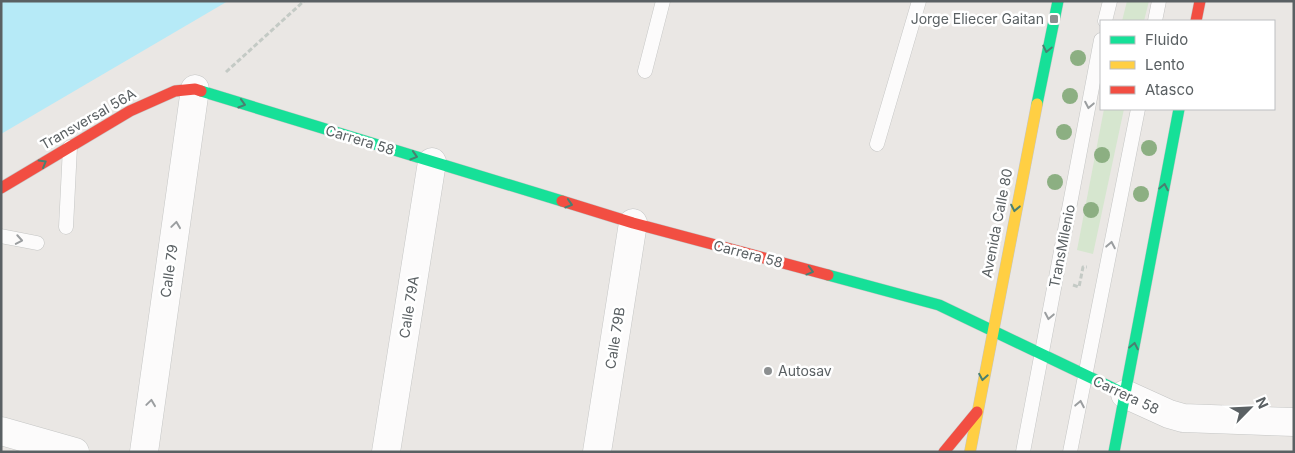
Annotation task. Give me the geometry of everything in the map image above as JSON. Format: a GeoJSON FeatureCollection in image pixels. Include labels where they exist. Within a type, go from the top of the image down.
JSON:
{"type":"FeatureCollection","features":[{"type":"Feature","properties":{"kind":"main road","name":"Avenida Calle 80"},"geometry":{"type":"LineString","coordinates":[[970,452],[1039,85],[1058,1]]}},
{"type":"Feature","properties":{"kind":"main road"},"geometry":{"type":"LineString","coordinates":[[1196,20],[1200,1]]}},
{"type":"Feature","properties":{"kind":"main road","name":"Carrera 58"},"geometry":{"type":"LineString","coordinates":[[195,89],[634,223],[939,305],[1125,394]]}},
{"type":"Feature","properties":{"kind":"main road","name":"Transversal 56A"},"geometry":{"type":"LineString","coordinates":[[1,188],[130,111],[175,91],[195,89]]}},
{"type":"Feature","properties":{"kind":"main road"},"geometry":{"type":"LineString","coordinates":[[1114,452],[1179,110]]}},
{"type":"Feature","properties":{"kind":"main road"},"geometry":{"type":"LineString","coordinates":[[944,452],[977,412]]}},
{"type":"Feature","properties":{"kind":"street","name":"Calle 79"},"geometry":{"type":"LineString","coordinates":[[144,452],[195,89]]}},
{"type":"Feature","properties":{"kind":"street","name":"Calle 79A"},"geometry":{"type":"LineString","coordinates":[[386,452],[432,162]]}},
{"type":"Feature","properties":{"kind":"street","name":"Calle 79B"},"geometry":{"type":"LineString","coordinates":[[597,452],[634,223]]}},
{"type":"Feature","properties":{"kind":"street","name":"Carrera 58"},"geometry":{"type":"LineString","coordinates":[[1125,394],[1168,414],[1183,418],[1294,422]]}},
{"type":"Feature","properties":{"kind":"street"},"geometry":{"type":"LineString","coordinates":[[1,431],[75,452]]}},
{"type":"Feature","properties":{"kind":"lane"},"geometry":{"type":"LineString","coordinates":[[645,71],[663,1]]}},
{"type":"Feature","properties":{"kind":"lane"},"geometry":{"type":"LineString","coordinates":[[877,144],[919,1]]}},
{"type":"Feature","properties":{"kind":"lane"},"geometry":{"type":"LineString","coordinates":[[1105,20],[1110,1]]}},
{"type":"Feature","properties":{"kind":"lane"},"geometry":{"type":"LineString","coordinates":[[1155,20],[1160,1]]}},
{"type":"Feature","properties":{"kind":"lane","name":"TransMilenio"},"geometry":{"type":"LineString","coordinates":[[1023,452],[1100,45]]}},
{"type":"Feature","properties":{"kind":"lane"},"geometry":{"type":"LineString","coordinates":[[1070,452],[1138,110]]}},
{"type":"Feature","properties":{"kind":"lane"},"geometry":{"type":"LineString","coordinates":[[66,227],[70,147]]}},
{"type":"Feature","properties":{"kind":"lane"},"geometry":{"type":"LineString","coordinates":[[1,236],[37,243]]}},
{"type":"Feature","properties":{"kind":"path"},"geometry":{"type":"LineString","coordinates":[[225,73],[304,1]]}},
{"type":"Feature","properties":{"kind":"path"},"geometry":{"type":"LineString","coordinates":[[1069,284],[1079,287],[1083,267],[1090,268]]}},
{"type":"Feature","properties":{"kind":"green space"},"geometry":{"type":"Polygon","coordinates":[[[1127,1],[1149,1],[1144,20],[1122,20],[1127,1]]]}},
{"type":"Feature","properties":{"kind":"green space"},"geometry":{"type":"Polygon","coordinates":[[[1104,110],[1124,110],[1093,254],[1077,250],[1104,110]]]}},
{"type":"Feature","properties":{"kind":"water"},"geometry":{"type":"Polygon","coordinates":[[[1,1],[228,1],[1,134],[1,1]]]}},
{"type":"Feature","properties":{"kind":"traffic: fast"},"geometry":{"type":"LineString","coordinates":[[1037,104],[1058,1]]}},
{"type":"Feature","properties":{"kind":"traffic: fast"},"geometry":{"type":"LineString","coordinates":[[201,91],[562,201]]}},
{"type":"Feature","properties":{"kind":"traffic: fast"},"geometry":{"type":"LineString","coordinates":[[1114,452],[1179,110]]}},
{"type":"Feature","properties":{"kind":"traffic: fast"},"geometry":{"type":"LineString","coordinates":[[828,275],[939,305],[1125,394]]}},
{"type":"Feature","properties":{"kind":"traffic: slow"},"geometry":{"type":"LineString","coordinates":[[970,452],[1037,104]]}},
{"type":"Feature","properties":{"kind":"traffic: jam"},"geometry":{"type":"LineString","coordinates":[[1196,20],[1200,1]]}},
{"type":"Feature","properties":{"kind":"traffic: jam"},"geometry":{"type":"LineString","coordinates":[[1,188],[130,111],[175,91],[195,89],[201,91]]}},
{"type":"Feature","properties":{"kind":"traffic: jam"},"geometry":{"type":"LineString","coordinates":[[562,201],[633,223],[828,275]]}},
{"type":"Feature","properties":{"kind":"traffic: jam"},"geometry":{"type":"LineString","coordinates":[[944,452],[977,412]]}},
{"type":"Feature","properties":{"kind":"place","name":"Jorge Eliecer Gaitan"},"geometry":{"type":"Point","coordinates":[1054,19]}},
{"type":"Feature","properties":{"kind":"place","name":"Autosav"},"geometry":{"type":"Point","coordinates":[768,371]}}]}
